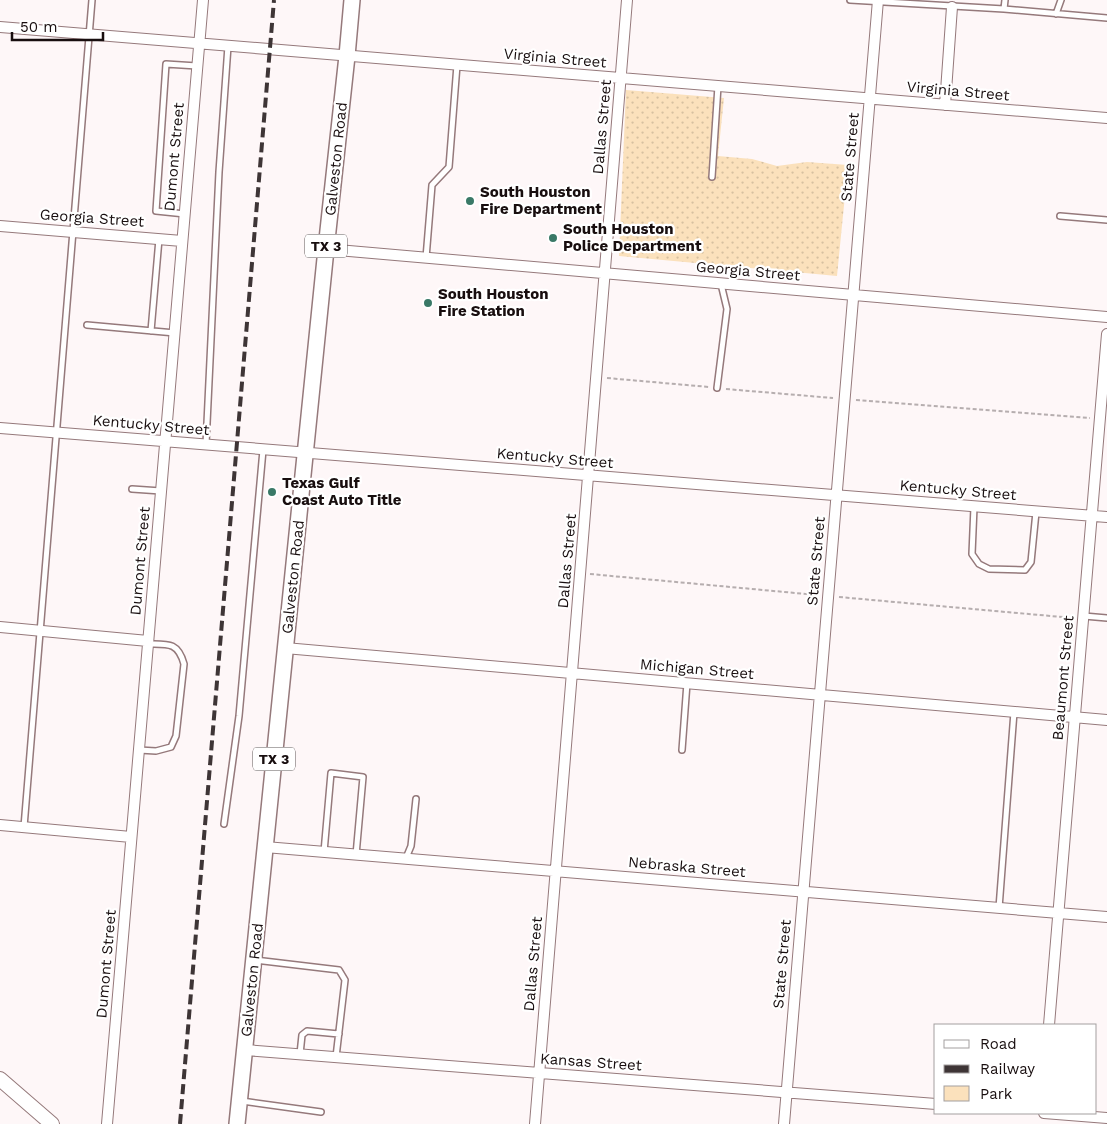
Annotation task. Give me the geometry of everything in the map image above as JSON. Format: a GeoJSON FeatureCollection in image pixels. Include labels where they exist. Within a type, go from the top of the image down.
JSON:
{"type":"FeatureCollection","features":[{"type":"Feature","properties":{"kind":"main road","name":"Galveston Road"},"geometry":{"type":"LineString","coordinates":[[237,1124],[352,0]]}},
{"type":"Feature","properties":{"kind":"main road"},"geometry":{"type":"LineString","coordinates":[[0,1078],[52,1124]]}},
{"type":"Feature","properties":{"kind":"street","name":"Dumont Street"},"geometry":{"type":"LineString","coordinates":[[107,1124],[203,0]]}},
{"type":"Feature","properties":{"kind":"street","name":"Dallas Street"},"geometry":{"type":"LineString","coordinates":[[536,1124],[628,0]]}},
{"type":"Feature","properties":{"kind":"street","name":"State Street"},"geometry":{"type":"LineString","coordinates":[[784,1124],[878,1]]}},
{"type":"Feature","properties":{"kind":"street"},"geometry":{"type":"LineString","coordinates":[[945,105],[952,4]]}},
{"type":"Feature","properties":{"kind":"street","name":"Virginia Street"},"geometry":{"type":"LineString","coordinates":[[0,27],[1107,118]]}},
{"type":"Feature","properties":{"kind":"street","name":"Georgia Street"},"geometry":{"type":"LineString","coordinates":[[0,226],[182,241]]}},
{"type":"Feature","properties":{"kind":"street","name":"Georgia Street"},"geometry":{"type":"LineString","coordinates":[[326,249],[1107,317]]}},
{"type":"Feature","properties":{"kind":"street","name":"Beaumont Street"},"geometry":{"type":"LineString","coordinates":[[1049,1024],[1092,516],[1104,419],[1107,334]]}},
{"type":"Feature","properties":{"kind":"street","name":"Kentucky Street"},"geometry":{"type":"LineString","coordinates":[[0,428],[1107,517]]}},
{"type":"Feature","properties":{"kind":"street"},"geometry":{"type":"LineString","coordinates":[[0,627],[148,642]]}},
{"type":"Feature","properties":{"kind":"street","name":"Michigan Street"},"geometry":{"type":"LineString","coordinates":[[285,648],[1107,720]]}},
{"type":"Feature","properties":{"kind":"street"},"geometry":{"type":"LineString","coordinates":[[0,825],[132,837]]}},
{"type":"Feature","properties":{"kind":"street","name":"Nebraska Street"},"geometry":{"type":"LineString","coordinates":[[265,847],[1107,917]]}},
{"type":"Feature","properties":{"kind":"street","name":"Kansas Street"},"geometry":{"type":"LineString","coordinates":[[245,1050],[934,1104]]}},
{"type":"Feature","properties":{"kind":"street"},"geometry":{"type":"LineString","coordinates":[[1056,1114],[1107,1118]]}},
{"type":"Feature","properties":{"kind":"lane"},"geometry":{"type":"LineString","coordinates":[[24,827],[92,0]]}},
{"type":"Feature","properties":{"kind":"lane"},"geometry":{"type":"LineString","coordinates":[[850,0],[952,4],[1107,18]]}},
{"type":"Feature","properties":{"kind":"lane"},"geometry":{"type":"LineString","coordinates":[[1004,10],[1005,0]]}},
{"type":"Feature","properties":{"kind":"lane"},"geometry":{"type":"LineString","coordinates":[[1056,14],[1061,0]]}},
{"type":"Feature","properties":{"kind":"lane"},"geometry":{"type":"LineString","coordinates":[[206,445],[219,172],[228,46]]}},
{"type":"Feature","properties":{"kind":"lane"},"geometry":{"type":"LineString","coordinates":[[185,214],[156,211],[166,64],[197,66]]}},
{"type":"Feature","properties":{"kind":"lane"},"geometry":{"type":"LineString","coordinates":[[426,258],[432,185],[449,167],[457,65]]}},
{"type":"Feature","properties":{"kind":"lane"},"geometry":{"type":"LineString","coordinates":[[712,177],[718,86]]}},
{"type":"Feature","properties":{"kind":"lane"},"geometry":{"type":"LineString","coordinates":[[1060,216],[1107,220]]}},
{"type":"Feature","properties":{"kind":"lane"},"geometry":{"type":"LineString","coordinates":[[151,331],[159,239]]}},
{"type":"Feature","properties":{"kind":"lane"},"geometry":{"type":"LineString","coordinates":[[718,388],[727,308],[721,283]]}},
{"type":"Feature","properties":{"kind":"lane"},"geometry":{"type":"LineString","coordinates":[[87,325],[174,333]]}},
{"type":"Feature","properties":{"kind":"lane"},"geometry":{"type":"LineString","coordinates":[[224,824],[239,716],[263,450]]}},
{"type":"Feature","properties":{"kind":"lane"},"geometry":{"type":"LineString","coordinates":[[132,489],[161,491]]}},
{"type":"Feature","properties":{"kind":"lane"},"geometry":{"type":"LineString","coordinates":[[974,507],[972,554],[979,564],[989,569],[1024,570],[1028,566],[1031,562],[1036,512]]}},
{"type":"Feature","properties":{"kind":"lane"},"geometry":{"type":"LineString","coordinates":[[1084,616],[1107,618]]}},
{"type":"Feature","properties":{"kind":"lane"},"geometry":{"type":"LineString","coordinates":[[139,750],[156,751],[171,747],[176,736],[184,664],[181,652],[175,647],[148,642]]}},
{"type":"Feature","properties":{"kind":"lane"},"geometry":{"type":"LineString","coordinates":[[682,750],[687,683]]}},
{"type":"Feature","properties":{"kind":"lane"},"geometry":{"type":"LineString","coordinates":[[999,908],[1014,712]]}},
{"type":"Feature","properties":{"kind":"lane"},"geometry":{"type":"LineString","coordinates":[[324,852],[331,773],[363,777],[356,854]]}},
{"type":"Feature","properties":{"kind":"lane"},"geometry":{"type":"LineString","coordinates":[[406,859],[411,846],[416,799]]}},
{"type":"Feature","properties":{"kind":"lane"},"geometry":{"type":"LineString","coordinates":[[254,959],[339,970],[345,980],[336,1057]]}},
{"type":"Feature","properties":{"kind":"lane"},"geometry":{"type":"LineString","coordinates":[[300,1054],[302,1035],[306,1031],[339,1034]]}},
{"type":"Feature","properties":{"kind":"lane"},"geometry":{"type":"LineString","coordinates":[[239,1101],[321,1112]]}},
{"type":"Feature","properties":{"kind":"green space"},"geometry":{"type":"Polygon","coordinates":[[[626,90],[724,98],[718,156],[752,159],[777,166],[807,162],[848,165],[837,276],[619,256],[626,90]]]}},
{"type":"Feature","properties":{"kind":"railway"},"geometry":{"type":"LineString","coordinates":[[180,1124],[274,0]]}},
{"type":"Feature","properties":{"kind":"place","name":"South Houston Fire Department"},"geometry":{"type":"Point","coordinates":[470,201]}},
{"type":"Feature","properties":{"kind":"place","name":"South Houston Police Department"},"geometry":{"type":"Point","coordinates":[553,238]}},
{"type":"Feature","properties":{"kind":"place","name":"South Houston Fire Station"},"geometry":{"type":"Point","coordinates":[428,303]}},
{"type":"Feature","properties":{"kind":"place","name":"Texas Gulf Coast Auto Title"},"geometry":{"type":"Point","coordinates":[272,492]}}]}
